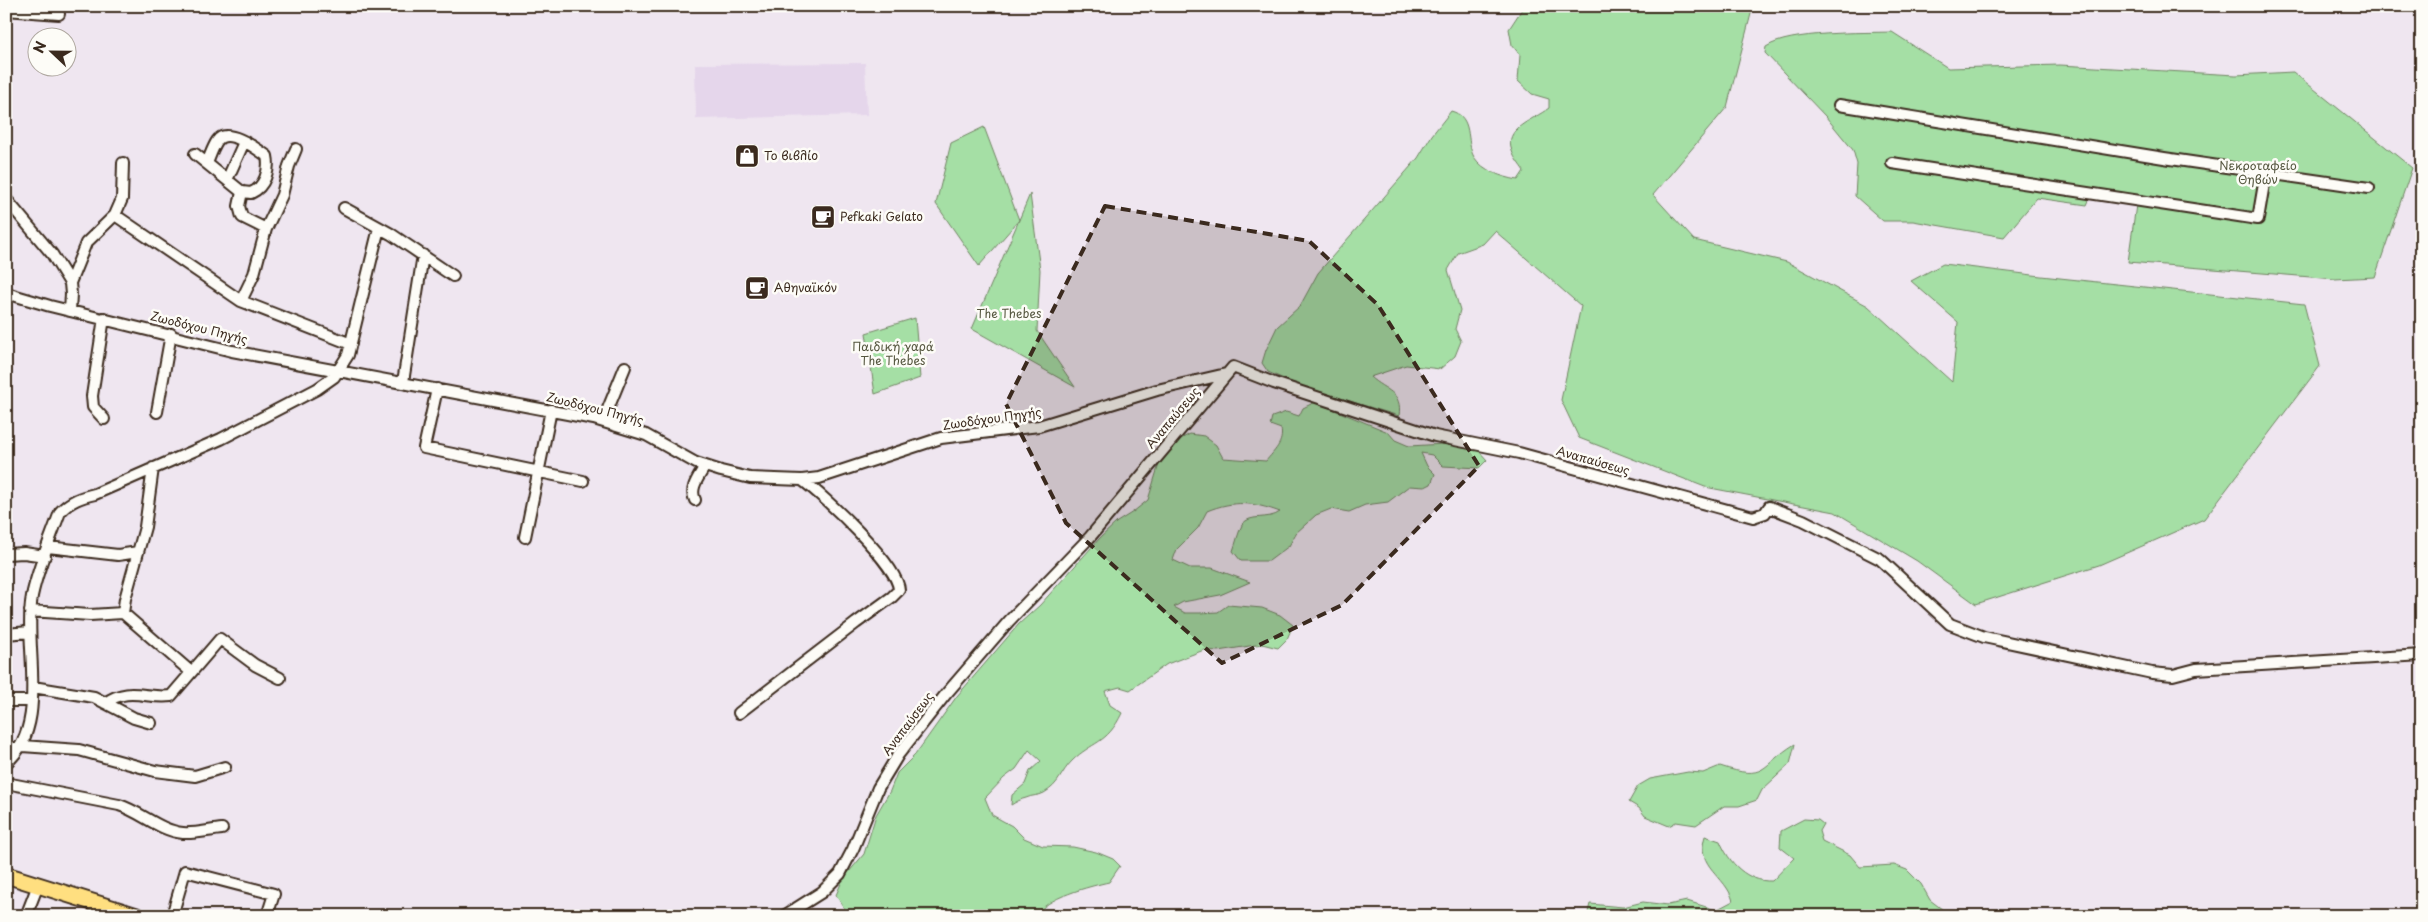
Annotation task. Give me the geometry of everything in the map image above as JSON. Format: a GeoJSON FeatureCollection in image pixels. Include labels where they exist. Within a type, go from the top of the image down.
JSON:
{"type":"FeatureCollection","features":[{"type":"Feature","properties":{"kind":"main road"},"geometry":{"type":"LineString","coordinates":[[6,875],[137,916]]}},
{"type":"Feature","properties":{"kind":"street"},"geometry":{"type":"LineString","coordinates":[[6,10],[59,14]]}},
{"type":"Feature","properties":{"kind":"street"},"geometry":{"type":"LineString","coordinates":[[1839,105],[2164,158],[2369,188]]}},
{"type":"Feature","properties":{"kind":"street"},"geometry":{"type":"LineString","coordinates":[[195,154],[242,192],[252,193],[263,184],[268,161],[267,156],[244,142],[232,136],[223,136],[218,139],[207,163]]}},
{"type":"Feature","properties":{"kind":"street"},"geometry":{"type":"LineString","coordinates":[[227,180],[244,142]]}},
{"type":"Feature","properties":{"kind":"street"},"geometry":{"type":"LineString","coordinates":[[240,301],[254,274],[266,229],[282,195],[289,166],[296,149]]}},
{"type":"Feature","properties":{"kind":"street"},"geometry":{"type":"LineString","coordinates":[[70,282],[86,243],[116,215],[122,199],[123,163]]}},
{"type":"Feature","properties":{"kind":"street"},"geometry":{"type":"LineString","coordinates":[[1892,163],[2258,219],[2266,172]]}},
{"type":"Feature","properties":{"kind":"street"},"geometry":{"type":"LineString","coordinates":[[242,192],[239,206],[242,217],[266,229]]}},
{"type":"Feature","properties":{"kind":"street"},"geometry":{"type":"LineString","coordinates":[[6,198],[52,254],[70,282],[72,294],[70,311]]}},
{"type":"Feature","properties":{"kind":"street"},"geometry":{"type":"LineString","coordinates":[[344,208],[379,228],[453,276]]}},
{"type":"Feature","properties":{"kind":"street"},"geometry":{"type":"LineString","coordinates":[[116,215],[240,301],[351,344]]}},
{"type":"Feature","properties":{"kind":"street"},"geometry":{"type":"LineString","coordinates":[[6,763],[22,746],[28,726],[33,688],[29,632],[32,595],[60,512],[67,505],[221,439],[317,389],[340,370],[348,355],[379,228]]}},
{"type":"Feature","properties":{"kind":"street"},"geometry":{"type":"LineString","coordinates":[[403,382],[423,256]]}},
{"type":"Feature","properties":{"kind":"street","name":"Ζωοδόχου Πηγής"},"geometry":{"type":"LineString","coordinates":[[6,293],[70,311],[171,334],[232,351],[603,421],[646,435],[696,463],[750,478],[802,480],[819,478],[941,438],[1040,426],[1150,392],[1226,374]]}},
{"type":"Feature","properties":{"kind":"street"},"geometry":{"type":"LineString","coordinates":[[104,318],[92,396],[93,407],[104,419]]}},
{"type":"Feature","properties":{"kind":"street"},"geometry":{"type":"LineString","coordinates":[[157,412],[171,334]]}},
{"type":"Feature","properties":{"kind":"street"},"geometry":{"type":"LineString","coordinates":[[603,421],[625,367]]}},
{"type":"Feature","properties":{"kind":"street","name":"Αναπαύσεως"},"geometry":{"type":"LineString","coordinates":[[784,916],[822,892],[840,874],[853,850],[878,788],[898,755],[1009,621],[1090,538],[1232,367],[1274,383],[1435,436],[1519,453],[1753,517],[1765,513],[1769,507],[1803,520],[1880,559],[1950,624],[1984,637],[2152,673],[2173,675],[2196,670],[2422,655]]}},
{"type":"Feature","properties":{"kind":"street"},"geometry":{"type":"LineString","coordinates":[[1192,383],[1199,392],[1201,404]]}},
{"type":"Feature","properties":{"kind":"street"},"geometry":{"type":"LineString","coordinates":[[437,389],[424,448],[583,481]]}},
{"type":"Feature","properties":{"kind":"street"},"geometry":{"type":"LineString","coordinates":[[525,537],[551,410]]}},
{"type":"Feature","properties":{"kind":"street"},"geometry":{"type":"LineString","coordinates":[[696,500],[692,494],[693,487],[705,466]]}},
{"type":"Feature","properties":{"kind":"street"},"geometry":{"type":"LineString","coordinates":[[123,613],[125,599],[146,528],[154,468]]}},
{"type":"Feature","properties":{"kind":"street"},"geometry":{"type":"LineString","coordinates":[[739,713],[899,590],[899,583],[892,572],[856,529],[802,480]]}},
{"type":"Feature","properties":{"kind":"street"},"geometry":{"type":"LineString","coordinates":[[6,554],[46,551],[118,555],[138,552]]}},
{"type":"Feature","properties":{"kind":"street"},"geometry":{"type":"LineString","coordinates":[[30,611],[90,615],[123,613],[191,672]]}},
{"type":"Feature","properties":{"kind":"street"},"geometry":{"type":"LineString","coordinates":[[6,634],[29,632]]}},
{"type":"Feature","properties":{"kind":"street"},"geometry":{"type":"LineString","coordinates":[[105,703],[115,696],[125,694],[171,696],[220,639],[255,665],[280,678]]}},
{"type":"Feature","properties":{"kind":"street"},"geometry":{"type":"LineString","coordinates":[[33,688],[94,697],[134,718],[151,723]]}},
{"type":"Feature","properties":{"kind":"street"},"geometry":{"type":"LineString","coordinates":[[6,701],[32,701]]}},
{"type":"Feature","properties":{"kind":"street"},"geometry":{"type":"LineString","coordinates":[[6,750],[22,746],[79,750],[155,771],[195,776],[225,767]]}},
{"type":"Feature","properties":{"kind":"street"},"geometry":{"type":"LineString","coordinates":[[6,783],[119,805],[134,810],[170,831],[185,833],[222,829]]}},
{"type":"Feature","properties":{"kind":"street"},"geometry":{"type":"LineString","coordinates":[[172,916],[185,871],[274,894],[267,916]]}},
{"type":"Feature","properties":{"kind":"street"},"geometry":{"type":"LineString","coordinates":[[26,916],[38,885]]}},
{"type":"Feature","properties":{"kind":"highlighted area"},"geometry":{"type":"Polygon","coordinates":[[[1105,206],[1309,241],[1378,305],[1479,466],[1342,605],[1222,663],[1066,523],[1006,404],[1105,206]]]}},
{"type":"Feature","properties":{"kind":"shaded area"},"geometry":{"type":"Polygon","coordinates":[[[865,63],[867,115],[696,119],[695,64],[865,63]]]}},
{"type":"Feature","properties":{"kind":"green space"},"geometry":{"type":"Polygon","coordinates":[[[1524,6],[1753,6],[1727,107],[1653,195],[1694,240],[1787,262],[1868,306],[1952,382],[1958,322],[1911,281],[1943,264],[2304,304],[2320,366],[2204,519],[2099,565],[1976,604],[1917,561],[1835,512],[1705,487],[1579,438],[1561,400],[1581,306],[1495,231],[1483,244],[1458,253],[1448,270],[1460,310],[1455,329],[1461,341],[1455,356],[1440,369],[1406,365],[1370,377],[1396,396],[1400,408],[1399,416],[1300,386],[1268,372],[1262,363],[1277,327],[1300,306],[1318,273],[1418,158],[1432,135],[1451,111],[1463,118],[1468,130],[1471,151],[1478,162],[1493,173],[1518,180],[1524,171],[1513,154],[1510,143],[1512,136],[1521,126],[1549,108],[1549,99],[1532,94],[1518,81],[1520,55],[1512,45],[1509,29],[1524,6]]]}},
{"type":"Feature","properties":{"kind":"green space","name":"Νεκροταφείο Θηβών"},"geometry":{"type":"Polygon","coordinates":[[[1892,32],[1948,68],[2060,65],[2236,75],[2293,72],[2412,168],[2375,277],[2335,279],[2128,262],[2136,205],[2090,198],[2087,205],[2037,198],[2004,237],[1913,221],[1883,221],[1855,196],[1857,164],[1853,150],[1826,117],[1765,53],[1766,47],[1777,42],[1809,35],[1892,32]]]}},
{"type":"Feature","properties":{"kind":"green space"},"geometry":{"type":"Polygon","coordinates":[[[984,127],[1019,220],[979,266],[936,204],[951,143],[984,127]]]}},
{"type":"Feature","properties":{"kind":"green space","name":"The Thebes"},"geometry":{"type":"Polygon","coordinates":[[[1030,194],[1040,270],[1037,331],[1075,387],[972,329],[1030,194]]]}},
{"type":"Feature","properties":{"kind":"green space","name":"Παιδική χαρά The Thebes"},"geometry":{"type":"Polygon","coordinates":[[[915,318],[920,378],[875,394],[866,333],[915,318]]]}},
{"type":"Feature","properties":{"kind":"green space"},"geometry":{"type":"Polygon","coordinates":[[[1315,402],[1388,432],[1395,440],[1409,446],[1444,444],[1478,450],[1487,460],[1479,468],[1443,466],[1432,455],[1421,453],[1427,466],[1435,474],[1431,484],[1425,487],[1409,486],[1388,502],[1365,505],[1349,512],[1331,509],[1316,515],[1296,533],[1289,546],[1269,561],[1241,561],[1233,551],[1245,521],[1275,515],[1280,512],[1252,504],[1226,505],[1207,511],[1198,528],[1177,549],[1173,560],[1190,568],[1212,568],[1250,582],[1220,595],[1183,602],[1174,607],[1185,613],[1218,612],[1228,605],[1262,608],[1280,615],[1293,625],[1287,639],[1278,648],[1262,644],[1218,651],[1204,650],[1167,664],[1130,690],[1120,687],[1105,691],[1110,705],[1122,713],[1111,731],[1072,761],[1049,790],[1042,794],[1022,799],[1011,805],[1012,795],[1025,784],[1030,771],[1041,761],[1029,750],[1016,769],[1004,778],[985,798],[992,815],[1012,826],[1024,838],[1043,846],[1073,847],[1096,852],[1113,859],[1120,866],[1109,882],[1058,898],[1041,910],[1037,916],[849,916],[836,895],[843,879],[864,854],[876,815],[890,791],[897,773],[915,755],[957,696],[1019,624],[1040,605],[1100,538],[1117,522],[1148,500],[1159,464],[1175,442],[1190,434],[1204,436],[1216,445],[1223,458],[1266,461],[1278,446],[1282,434],[1281,429],[1270,425],[1272,417],[1286,412],[1299,416],[1303,408],[1315,402]]]}},
{"type":"Feature","properties":{"kind":"green space"},"geometry":{"type":"Polygon","coordinates":[[[1795,744],[1790,764],[1762,790],[1757,800],[1739,806],[1724,806],[1696,825],[1676,822],[1669,826],[1645,816],[1639,808],[1629,802],[1638,786],[1650,779],[1688,772],[1703,773],[1720,766],[1736,771],[1755,772],[1768,765],[1795,744]]]}},
{"type":"Feature","properties":{"kind":"green space"},"geometry":{"type":"Polygon","coordinates":[[[1804,819],[1818,820],[1823,824],[1819,831],[1822,841],[1850,855],[1860,867],[1894,865],[1907,870],[1921,884],[1930,900],[1951,916],[1594,916],[1588,912],[1590,904],[1623,907],[1643,902],[1668,905],[1687,901],[1716,910],[1733,901],[1724,884],[1704,856],[1705,836],[1720,841],[1728,857],[1747,875],[1772,881],[1794,858],[1780,847],[1781,831],[1804,819]]]}},
{"type":"Feature","properties":{"kind":"place","name":"Το βιβλίο"},"geometry":{"type":"Point","coordinates":[747,156]}},
{"type":"Feature","properties":{"kind":"place","name":"Pefkaki Gelato"},"geometry":{"type":"Point","coordinates":[823,217]}},
{"type":"Feature","properties":{"kind":"place","name":"Αθηναϊκόν"},"geometry":{"type":"Point","coordinates":[757,288]}}]}
